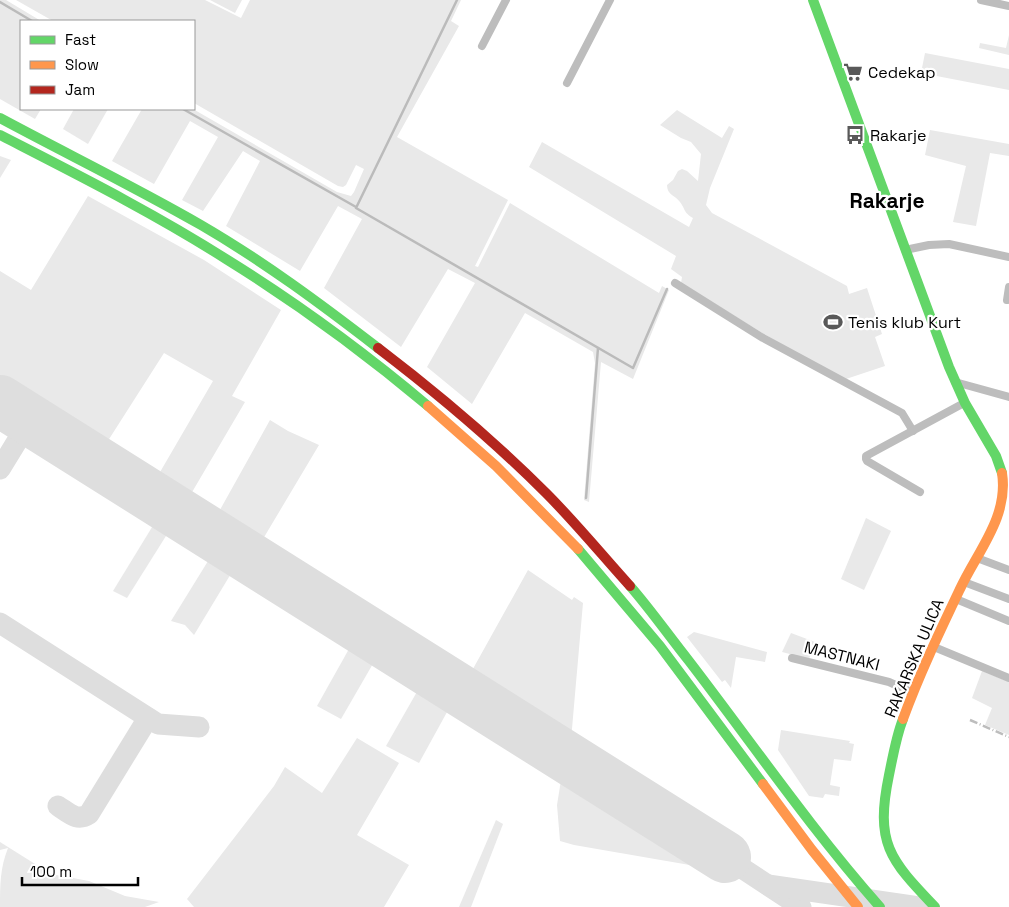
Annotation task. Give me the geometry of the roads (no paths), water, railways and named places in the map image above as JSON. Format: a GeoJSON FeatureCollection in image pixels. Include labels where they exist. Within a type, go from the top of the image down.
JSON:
{"type":"FeatureCollection","features":[{"type":"Feature","properties":{"kind":"main road","name":"RAKARSKA ULICA"},"geometry":{"type":"LineString","coordinates":[[813,0],[955,382],[964,403],[1000,464],[1003,478],[1004,491],[998,521],[992,536],[964,582],[913,693],[898,733],[883,814],[883,832],[897,863],[935,907]]}},
{"type":"Feature","properties":{"kind":"main road"},"geometry":{"type":"LineString","coordinates":[[0,118],[201,225],[269,268],[328,309],[430,387],[480,430],[547,494],[635,592],[729,713],[808,820],[844,866],[880,907]]}},
{"type":"Feature","properties":{"kind":"main road"},"geometry":{"type":"LineString","coordinates":[[0,135],[135,205],[256,277],[333,331],[400,382],[453,427],[517,487],[577,548],[623,600],[718,722],[818,860],[858,907]]}},
{"type":"Feature","properties":{"kind":"street"},"geometry":{"type":"LineString","coordinates":[[482,46],[506,0]]}},
{"type":"Feature","properties":{"kind":"street"},"geometry":{"type":"LineString","coordinates":[[567,83],[610,0]]}},
{"type":"Feature","properties":{"kind":"street"},"geometry":{"type":"LineString","coordinates":[[981,0],[1009,6]]}},
{"type":"Feature","properties":{"kind":"street"},"geometry":{"type":"LineString","coordinates":[[905,250],[929,245],[949,244],[1009,257]]}},
{"type":"Feature","properties":{"kind":"street"},"geometry":{"type":"LineString","coordinates":[[675,283],[763,338],[902,413],[913,431]]}},
{"type":"Feature","properties":{"kind":"street"},"geometry":{"type":"LineString","coordinates":[[1007,300],[1009,287]]}},
{"type":"Feature","properties":{"kind":"street"},"geometry":{"type":"LineString","coordinates":[[955,382],[1009,397]]}},
{"type":"Feature","properties":{"kind":"street"},"geometry":{"type":"LineString","coordinates":[[920,492],[866,459],[869,454],[964,403]]}},
{"type":"Feature","properties":{"kind":"street"},"geometry":{"type":"LineString","coordinates":[[977,558],[1009,570]]}},
{"type":"Feature","properties":{"kind":"street"},"geometry":{"type":"LineString","coordinates":[[964,582],[1009,599]]}},
{"type":"Feature","properties":{"kind":"street"},"geometry":{"type":"LineString","coordinates":[[956,599],[1009,621]]}},
{"type":"Feature","properties":{"kind":"street"},"geometry":{"type":"LineString","coordinates":[[934,647],[1009,678]]}},
{"type":"Feature","properties":{"kind":"street","name":"MASTNAKI"},"geometry":{"type":"LineString","coordinates":[[792,658],[889,682],[913,693]]}},
{"type":"Feature","properties":{"kind":"waterway"},"geometry":{"type":"LineString","coordinates":[[457,0],[356,208],[633,368],[667,289]]}},
{"type":"Feature","properties":{"kind":"waterway"},"geometry":{"type":"LineString","coordinates":[[0,2],[30,20]]}},
{"type":"Feature","properties":{"kind":"waterway"},"geometry":{"type":"LineString","coordinates":[[185,110],[356,207]]}},
{"type":"Feature","properties":{"kind":"waterway"},"geometry":{"type":"LineString","coordinates":[[586,498],[598,348]]}},
{"type":"Feature","properties":{"kind":"railway"},"geometry":{"type":"LineString","coordinates":[[970,720],[1009,737]]}},
{"type":"Feature","properties":{"kind":"place","name":"Cedekap"},"geometry":{"type":"Point","coordinates":[853,72]}},
{"type":"Feature","properties":{"kind":"place","name":"Rakarje"},"geometry":{"type":"Point","coordinates":[855,135]}},
{"type":"Feature","properties":{"kind":"place","name":"Tenis klub Kurt"},"geometry":{"type":"Point","coordinates":[833,322]}},
{"type":"Feature","properties":{"kind":"district","name":"Rakarje"},"geometry":{"type":"Point","coordinates":[887,200]}}]}
